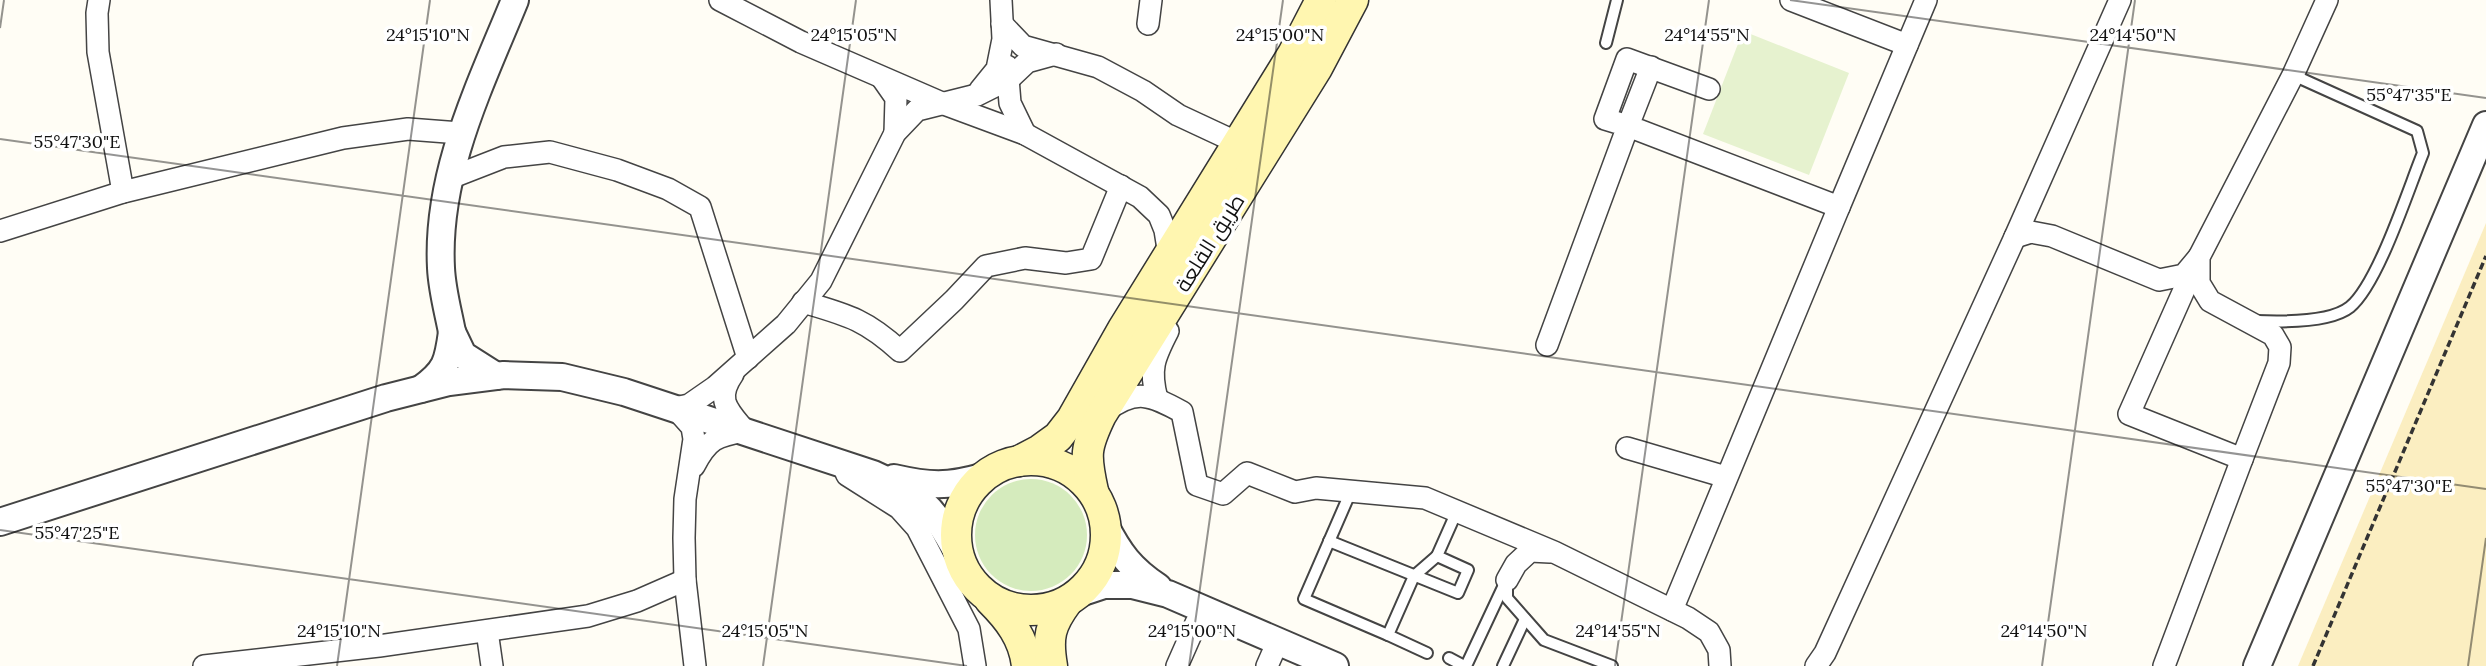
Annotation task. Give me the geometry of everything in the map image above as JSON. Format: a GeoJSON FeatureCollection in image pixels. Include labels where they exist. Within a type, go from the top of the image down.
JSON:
{"type":"FeatureCollection","features":[{"type":"Feature","properties":{"kind":"main road","name":"طريق القلعة"},"geometry":{"type":"LineString","coordinates":[[1019,461],[1058,437],[1072,419],[1293,54],[1321,0]]}},
{"type":"Feature","properties":{"kind":"main road","name":"طريق القلعة"},"geometry":{"type":"LineString","coordinates":[[1093,491],[1086,460],[1089,440],[1101,415],[1317,68],[1353,0]]}},
{"type":"Feature","properties":{"kind":"main road"},"geometry":{"type":"LineString","coordinates":[[1027,666],[1018,635],[1008,617],[969,579],[957,552],[955,531],[963,501],[982,477],[1008,462],[1037,459],[1063,466],[1083,480],[1093,491],[1103,511],[1107,534],[1101,564],[1089,584],[1072,598],[1055,619],[1050,632],[1052,666]]}},
{"type":"Feature","properties":{"kind":"main road"},"geometry":{"type":"LineString","coordinates":[[990,599],[1018,610],[1044,610],[1072,598]]}},
{"type":"Feature","properties":{"kind":"street"},"geometry":{"type":"LineString","coordinates":[[99,0],[98,52],[123,192]]}},
{"type":"Feature","properties":{"kind":"street"},"geometry":{"type":"LineString","coordinates":[[496,376],[463,355],[452,332],[441,270],[442,228],[460,134],[516,0]]}},
{"type":"Feature","properties":{"kind":"street"},"geometry":{"type":"LineString","coordinates":[[720,0],[800,42],[944,104],[1025,134],[1121,186],[1140,197],[1159,215],[1165,230],[1169,255]]}},
{"type":"Feature","properties":{"kind":"street"},"geometry":{"type":"LineString","coordinates":[[1001,0],[1010,103],[1025,134]]}},
{"type":"Feature","properties":{"kind":"street"},"geometry":{"type":"LineString","coordinates":[[1148,24],[1151,0]]}},
{"type":"Feature","properties":{"kind":"street"},"geometry":{"type":"LineString","coordinates":[[1791,0],[1907,45]]}},
{"type":"Feature","properties":{"kind":"street"},"geometry":{"type":"LineString","coordinates":[[1672,610],[1926,0]]}},
{"type":"Feature","properties":{"kind":"street"},"geometry":{"type":"LineString","coordinates":[[1816,666],[1825,653],[2015,237],[2120,0]]}},
{"type":"Feature","properties":{"kind":"street"},"geometry":{"type":"LineString","coordinates":[[2159,280],[2184,275],[2199,257],[2293,75],[2327,0]]}},
{"type":"Feature","properties":{"kind":"street"},"geometry":{"type":"LineString","coordinates":[[1002,32],[1023,46],[1098,67],[1178,115],[1238,143]]}},
{"type":"Feature","properties":{"kind":"street"},"geometry":{"type":"LineString","coordinates":[[977,95],[997,69],[1002,32]]}},
{"type":"Feature","properties":{"kind":"street"},"geometry":{"type":"LineString","coordinates":[[675,408],[702,398],[742,364],[786,324],[821,281],[895,133],[917,110],[977,95],[1009,79],[1027,62],[1056,54]]}},
{"type":"Feature","properties":{"kind":"street"},"geometry":{"type":"LineString","coordinates":[[1709,89],[1628,59],[1605,119],[1839,207]]}},
{"type":"Feature","properties":{"kind":"street"},"geometry":{"type":"LineString","coordinates":[[882,78],[896,99],[895,133]]}},
{"type":"Feature","properties":{"kind":"street"},"geometry":{"type":"LineString","coordinates":[[2257,666],[2486,124]]}},
{"type":"Feature","properties":{"kind":"street"},"geometry":{"type":"LineString","coordinates":[[1547,345],[1628,127]]}},
{"type":"Feature","properties":{"kind":"street"},"geometry":{"type":"LineString","coordinates":[[0,231],[123,192],[343,138],[408,129],[460,134]]}},
{"type":"Feature","properties":{"kind":"street"},"geometry":{"type":"LineString","coordinates":[[1157,398],[1152,378],[1155,356],[1269,147]]}},
{"type":"Feature","properties":{"kind":"street"},"geometry":{"type":"LineString","coordinates":[[450,178],[505,157],[550,152],[617,170],[668,189],[700,207],[742,364]]}},
{"type":"Feature","properties":{"kind":"street"},"geometry":{"type":"LineString","coordinates":[[803,302],[850,316],[878,331],[900,351],[954,300],[986,265],[1025,258],[1066,263],[1091,259],[1121,186]]}},
{"type":"Feature","properties":{"kind":"street"},"geometry":{"type":"LineString","coordinates":[[2015,237],[2031,232],[2052,236],[2184,290],[2273,335],[2280,347],[2279,363],[2164,666]]}},
{"type":"Feature","properties":{"kind":"street"},"geometry":{"type":"LineString","coordinates":[[2199,257],[2199,283],[2210,301]]}},
{"type":"Feature","properties":{"kind":"street"},"geometry":{"type":"LineString","coordinates":[[2184,290],[2129,414],[2242,459]]}},
{"type":"Feature","properties":{"kind":"street"},"geometry":{"type":"LineString","coordinates":[[421,389],[438,377],[449,356],[452,332]]}},
{"type":"Feature","properties":{"kind":"street"},"geometry":{"type":"LineString","coordinates":[[742,364],[726,384],[723,397],[745,431]]}},
{"type":"Feature","properties":{"kind":"street"},"geometry":{"type":"LineString","coordinates":[[0,522],[386,398],[450,382],[496,376],[562,377],[624,392],[873,474],[908,490],[931,509],[957,552]]}},
{"type":"Feature","properties":{"kind":"street"},"geometry":{"type":"LineString","coordinates":[[1101,415],[1118,402],[1134,395],[1157,398],[1182,412],[1197,485],[1223,494],[1247,473],[1295,492],[1316,488],[1425,498],[1555,552],[1672,610],[1709,632],[1719,650],[1720,666]]}},
{"type":"Feature","properties":{"kind":"street"},"geometry":{"type":"LineString","coordinates":[[675,408],[692,428],[694,439],[685,499],[684,538],[685,580],[695,666]]}},
{"type":"Feature","properties":{"kind":"street"},"geometry":{"type":"LineString","coordinates":[[690,474],[712,441],[720,435],[745,431]]}},
{"type":"Feature","properties":{"kind":"street"},"geometry":{"type":"LineString","coordinates":[[1627,448],[1726,477]]}},
{"type":"Feature","properties":{"kind":"street"},"geometry":{"type":"LineString","coordinates":[[842,463],[847,475],[899,508],[917,528],[969,629],[975,666]]}},
{"type":"Feature","properties":{"kind":"street"},"geometry":{"type":"LineString","coordinates":[[873,474],[933,485],[954,485],[982,477]]}},
{"type":"Feature","properties":{"kind":"street"},"geometry":{"type":"LineString","coordinates":[[1105,525],[1119,552],[1139,575],[1168,594],[1335,666]]}},
{"type":"Feature","properties":{"kind":"street"},"geometry":{"type":"LineString","coordinates":[[1507,580],[1516,564],[1530,551],[1555,552]]}},
{"type":"Feature","properties":{"kind":"street"},"geometry":{"type":"LineString","coordinates":[[204,666],[379,646],[587,617],[637,601],[685,580]]}},
{"type":"Feature","properties":{"kind":"street"},"geometry":{"type":"LineString","coordinates":[[1072,598],[1104,585],[1132,585],[1168,594],[1181,613],[1188,638]]}},
{"type":"Feature","properties":{"kind":"street"},"geometry":{"type":"LineString","coordinates":[[1177,666],[1196,623],[1210,618],[1225,619]]}},
{"type":"Feature","properties":{"kind":"street"},"geometry":{"type":"LineString","coordinates":[[487,631],[492,666]]}},
{"type":"Feature","properties":{"kind":"street"},"geometry":{"type":"LineString","coordinates":[[1267,666],[1278,641]]}},
{"type":"Feature","properties":{"kind":"lane"},"geometry":{"type":"LineString","coordinates":[[1606,43],[1617,0]]}},
{"type":"Feature","properties":{"kind":"lane"},"geometry":{"type":"LineString","coordinates":[[2246,320],[2284,322],[2317,319],[2349,308],[2371,283],[2423,153],[2417,131],[2293,75]]}},
{"type":"Feature","properties":{"kind":"lane"},"geometry":{"type":"LineString","coordinates":[[1351,491],[1304,599],[1427,653]]}},
{"type":"Feature","properties":{"kind":"lane"},"geometry":{"type":"LineString","coordinates":[[1388,635],[1414,576],[1437,556],[1457,511]]}},
{"type":"Feature","properties":{"kind":"lane"},"geometry":{"type":"LineString","coordinates":[[1329,541],[1458,593],[1468,570],[1437,556]]}},
{"type":"Feature","properties":{"kind":"lane"},"geometry":{"type":"LineString","coordinates":[[1507,580],[1507,598],[1544,640],[1612,666]]}},
{"type":"Feature","properties":{"kind":"lane"},"geometry":{"type":"LineString","coordinates":[[1449,658],[1465,666],[1507,580]]}},
{"type":"Feature","properties":{"kind":"lane"},"geometry":{"type":"LineString","coordinates":[[1503,666],[1525,619]]}},
{"type":"Feature","properties":{"kind":"path"},"geometry":{"type":"LineString","coordinates":[[2313,666],[2486,256]]}},
{"type":"Feature","properties":{"kind":"green space"},"geometry":{"type":"Polygon","coordinates":[[[1743,31],[1849,73],[1809,175],[1703,134],[1743,31]]]}},
{"type":"Feature","properties":{"kind":"green space"},"geometry":{"type":"Polygon","coordinates":[[[1031,479],[1053,483],[1071,495],[1083,513],[1087,535],[1083,557],[1071,575],[1053,587],[1031,591],[1009,587],[991,575],[979,557],[975,535],[979,513],[991,495],[1009,483],[1031,479]]]}},
{"type":"Feature","properties":{"kind":"sand"},"geometry":{"type":"Polygon","coordinates":[[[2486,223],[2486,666],[2298,666],[2486,223]]]}}]}
